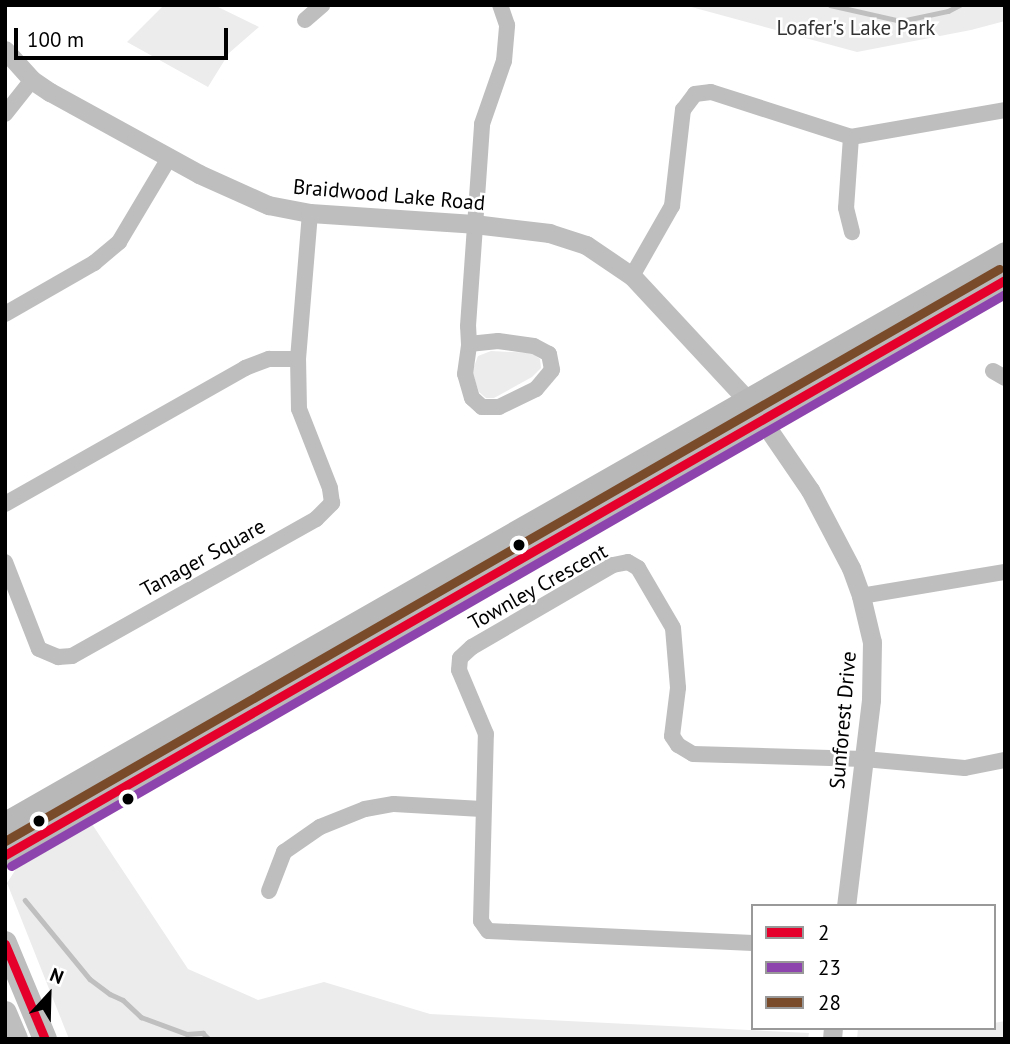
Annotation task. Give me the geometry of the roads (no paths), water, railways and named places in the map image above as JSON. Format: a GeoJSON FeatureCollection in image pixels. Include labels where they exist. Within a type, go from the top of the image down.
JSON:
{"type":"FeatureCollection","features":[{"type":"Feature","properties":{"kind":"main road"},"geometry":{"type":"LineString","coordinates":[[5,823],[1005,253]]}},
{"type":"Feature","properties":{"kind":"main road"},"geometry":{"type":"LineString","coordinates":[[5,855],[1005,280]]}},
{"type":"Feature","properties":{"kind":"main road"},"geometry":{"type":"LineString","coordinates":[[5,943],[45,1039]]}},
{"type":"Feature","properties":{"kind":"main road"},"geometry":{"type":"LineString","coordinates":[[5,1013],[16,1039]]}},
{"type":"Feature","properties":{"kind":"street"},"geometry":{"type":"LineString","coordinates":[[305,20],[322,5]]}},
{"type":"Feature","properties":{"kind":"street"},"geometry":{"type":"LineString","coordinates":[[469,344],[498,341],[534,346],[549,354],[552,370],[536,388],[499,407],[482,407],[472,398],[465,374],[482,124],[504,61],[507,25],[500,5]]}},
{"type":"Feature","properties":{"kind":"street","name":"Braidwood Lake Road"},"geometry":{"type":"LineString","coordinates":[[5,50],[32,80],[169,158],[268,205],[310,213],[474,224],[561,237],[586,245],[632,276],[748,401]]}},
{"type":"Feature","properties":{"kind":"street"},"geometry":{"type":"LineString","coordinates":[[5,114],[32,80]]}},
{"type":"Feature","properties":{"kind":"street"},"geometry":{"type":"LineString","coordinates":[[632,276],[671,206],[683,110],[695,94],[711,92],[851,137],[1005,110]]}},
{"type":"Feature","properties":{"kind":"street"},"geometry":{"type":"LineString","coordinates":[[851,137],[846,208],[852,232]]}},
{"type":"Feature","properties":{"kind":"street"},"geometry":{"type":"LineString","coordinates":[[5,314],[94,263],[119,242],[169,158]]}},
{"type":"Feature","properties":{"kind":"street","name":"Tanager Square"},"geometry":{"type":"LineString","coordinates":[[5,562],[39,649],[58,657],[72,656],[316,519],[332,503],[330,488],[299,409],[298,359],[310,213]]}},
{"type":"Feature","properties":{"kind":"street"},"geometry":{"type":"LineString","coordinates":[[5,504],[245,368],[269,359],[298,359]]}},
{"type":"Feature","properties":{"kind":"street","name":"Sunforest Drive"},"geometry":{"type":"LineString","coordinates":[[748,401],[810,490],[851,568],[872,642],[871,700],[846,904]]}},
{"type":"Feature","properties":{"kind":"street","name":"Townley Crescent"},"geometry":{"type":"LineString","coordinates":[[751,943],[488,931],[481,921],[486,734],[459,670],[460,658],[472,647],[613,565],[628,562],[638,568],[673,628],[678,688],[672,736],[678,745],[693,754],[864,760]]}},
{"type":"Feature","properties":{"kind":"street"},"geometry":{"type":"LineString","coordinates":[[861,596],[1005,572]]}},
{"type":"Feature","properties":{"kind":"street"},"geometry":{"type":"LineString","coordinates":[[864,760],[965,768],[1005,760]]}},
{"type":"Feature","properties":{"kind":"street"},"geometry":{"type":"LineString","coordinates":[[269,891],[284,852],[320,827],[365,809],[394,804],[482,809]]}},
{"type":"Feature","properties":{"kind":"waterway"},"geometry":{"type":"LineString","coordinates":[[830,5],[901,21],[948,11],[960,5]]}},
{"type":"Feature","properties":{"kind":"waterway"},"geometry":{"type":"LineString","coordinates":[[25,900],[90,979],[123,1000],[141,1017],[187,1034],[203,1033],[209,1039]]}},
{"type":"Feature","properties":{"kind":"park label","name":"Loafer's Lake Park"},"geometry":{"type":"Point","coordinates":[856,28]}}]}
